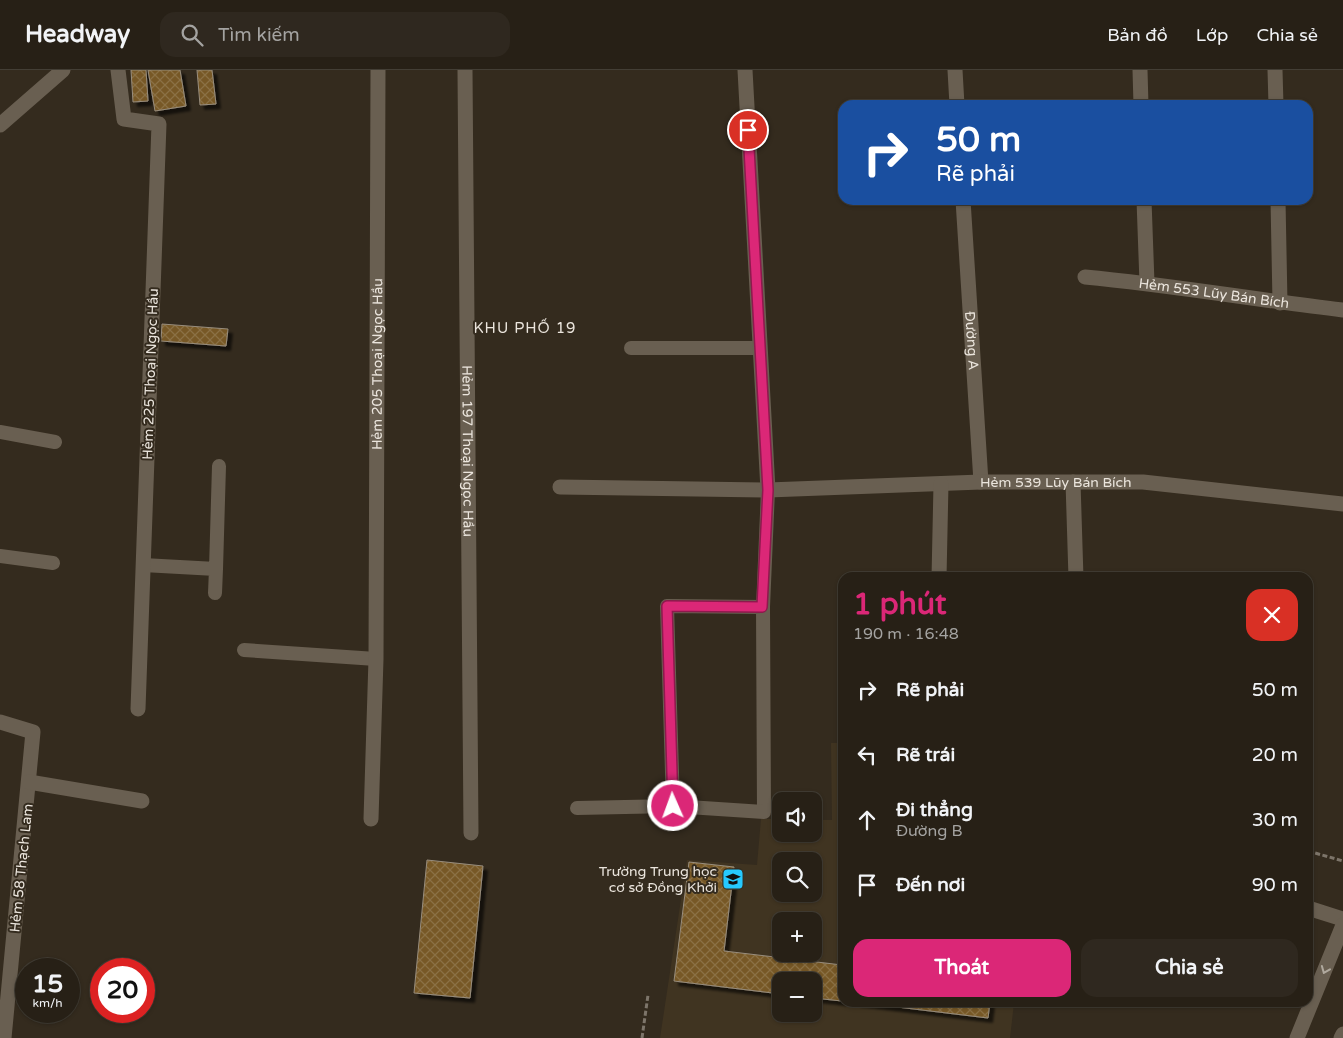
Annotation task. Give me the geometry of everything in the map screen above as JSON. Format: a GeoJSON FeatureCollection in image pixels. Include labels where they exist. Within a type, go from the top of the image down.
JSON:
{"type":"FeatureCollection","features":[{"type":"Feature","properties":{"kind":"street"},"geometry":{"type":"LineString","coordinates":[[0,124],[64,70]]}},
{"type":"Feature","properties":{"kind":"street","name":"Hẻm 225 Thoại Ngọc Hầu"},"geometry":{"type":"LineString","coordinates":[[118,70],[124,119],[159,124],[138,709]]}},
{"type":"Feature","properties":{"kind":"street","name":"Hẻm 205 Thoại Ngọc Hầu"},"geometry":{"type":"LineString","coordinates":[[371,819],[376,659],[378,70]]}},
{"type":"Feature","properties":{"kind":"street","name":"Hẻm 197 Thoại Ngọc Hầu"},"geometry":{"type":"LineString","coordinates":[[465,70],[471,833]]}},
{"type":"Feature","properties":{"kind":"street"},"geometry":{"type":"LineString","coordinates":[[745,70],[768,490]]}},
{"type":"Feature","properties":{"kind":"street"},"geometry":{"type":"LineString","coordinates":[[955,70],[957,100]]}},
{"type":"Feature","properties":{"kind":"street"},"geometry":{"type":"LineString","coordinates":[[1140,70],[1141,100]]}},
{"type":"Feature","properties":{"kind":"street"},"geometry":{"type":"LineString","coordinates":[[1276,70],[1276,100]]}},
{"type":"Feature","properties":{"kind":"street","name":"Đường A"},"geometry":{"type":"LineString","coordinates":[[963,205],[981,482]]}},
{"type":"Feature","properties":{"kind":"street"},"geometry":{"type":"LineString","coordinates":[[1144,205],[1147,283]]}},
{"type":"Feature","properties":{"kind":"street"},"geometry":{"type":"LineString","coordinates":[[1278,205],[1280,303]]}},
{"type":"Feature","properties":{"kind":"street","name":"Hẻm 553 Lũy Bán Bích"},"geometry":{"type":"LineString","coordinates":[[1085,277],[1147,283],[1280,303],[1343,310]]}},
{"type":"Feature","properties":{"kind":"street","name":"Hẻm 539 Lũy Bán Bích"},"geometry":{"type":"LineString","coordinates":[[560,487],[768,490],[981,482],[1142,482],[1343,504]]}},
{"type":"Feature","properties":{"kind":"street"},"geometry":{"type":"LineString","coordinates":[[1073,482],[1076,572]]}},
{"type":"Feature","properties":{"kind":"street"},"geometry":{"type":"LineString","coordinates":[[939,572],[942,484]]}},
{"type":"Feature","properties":{"kind":"street","name":"Hẻm 58 Thạch Lam"},"geometry":{"type":"LineString","coordinates":[[0,722],[33,732],[4,1038]]}},
{"type":"Feature","properties":{"kind":"street"},"geometry":{"type":"LineString","coordinates":[[29,782],[142,802]]}},
{"type":"Feature","properties":{"kind":"street"},"geometry":{"type":"LineString","coordinates":[[1313,910],[1343,919]]}},
{"type":"Feature","properties":{"kind":"street"},"geometry":{"type":"LineString","coordinates":[[1313,999],[1343,925]]}},
{"type":"Feature","properties":{"kind":"street"},"geometry":{"type":"LineString","coordinates":[[1297,1038],[1310,1007]]}},
{"type":"Feature","properties":{"kind":"street"},"geometry":{"type":"LineString","coordinates":[[1341,1038],[1343,1034]]}},
{"type":"Feature","properties":{"kind":"lane"},"geometry":{"type":"LineString","coordinates":[[631,348],[760,348]]}},
{"type":"Feature","properties":{"kind":"lane"},"geometry":{"type":"LineString","coordinates":[[0,432],[55,442]]}},
{"type":"Feature","properties":{"kind":"lane"},"geometry":{"type":"LineString","coordinates":[[215,593],[219,466]]}},
{"type":"Feature","properties":{"kind":"lane"},"geometry":{"type":"LineString","coordinates":[[577,808],[673,806],[764,812],[762,607],[768,490]]}},
{"type":"Feature","properties":{"kind":"lane"},"geometry":{"type":"LineString","coordinates":[[0,556],[54,563]]}},
{"type":"Feature","properties":{"kind":"lane"},"geometry":{"type":"LineString","coordinates":[[143,565],[216,569]]}},
{"type":"Feature","properties":{"kind":"lane"},"geometry":{"type":"LineString","coordinates":[[673,806],[667,606],[762,607]]}},
{"type":"Feature","properties":{"kind":"lane"},"geometry":{"type":"LineString","coordinates":[[244,650],[376,659]]}},
{"type":"Feature","properties":{"kind":"path"},"geometry":{"type":"LineString","coordinates":[[1313,852],[1343,861]]}},
{"type":"Feature","properties":{"kind":"path"},"geometry":{"type":"LineString","coordinates":[[642,1038],[648,995]]}},
{"type":"Feature","properties":{"kind":"shaded area","name":"Trường Trung học cơ sở Đồng Khởi"},"geometry":{"type":"Polygon","coordinates":[[[831,743],[838,743],[838,1007],[1014,1007],[1010,1038],[660,1038],[687,860],[757,865],[761,819],[772,819],[772,842],[822,842],[822,820],[832,820],[831,743]]]}},
{"type":"Feature","properties":{"kind":"building"},"geometry":{"type":"Polygon","coordinates":[[[131,70],[146,70],[148,101],[133,102],[131,70]]]}},
{"type":"Feature","properties":{"kind":"building"},"geometry":{"type":"Polygon","coordinates":[[[148,70],[180,70],[186,106],[155,111],[148,70]]]}},
{"type":"Feature","properties":{"kind":"building"},"geometry":{"type":"Polygon","coordinates":[[[197,70],[212,70],[216,104],[200,105],[197,70]]]}},
{"type":"Feature","properties":{"kind":"building"},"geometry":{"type":"Polygon","coordinates":[[[162,324],[228,329],[226,346],[161,341],[162,324]]]}},
{"type":"Feature","properties":{"kind":"building"},"geometry":{"type":"Polygon","coordinates":[[[427,860],[483,866],[470,998],[414,993],[427,860]]]}},
{"type":"Feature","properties":{"kind":"building"},"geometry":{"type":"Polygon","coordinates":[[[689,862],[734,867],[724,951],[772,957],[772,962],[817,962],[838,965],[838,1001],[822,999],[822,972],[772,972],[772,993],[674,981],[689,862]]]}},
{"type":"Feature","properties":{"kind":"building"},"geometry":{"type":"Polygon","coordinates":[[[897,1007],[989,1007],[988,1018],[897,1007]]]}},
{"type":"Feature","properties":{"kind":"place","name":"Trường Trung học cơ sở Đồng Khởi"},"geometry":{"type":"Point","coordinates":[733,879]}},
{"type":"Feature","properties":{"kind":"district","name":"KHU PHỐ 19"},"geometry":{"type":"Point","coordinates":[525,328]}},
{"type":"Feature","properties":{"kind":"route"},"geometry":{"type":"LineString","coordinates":[[673,806],[667,606],[762,607],[768,490],[748,130]]}}]}
